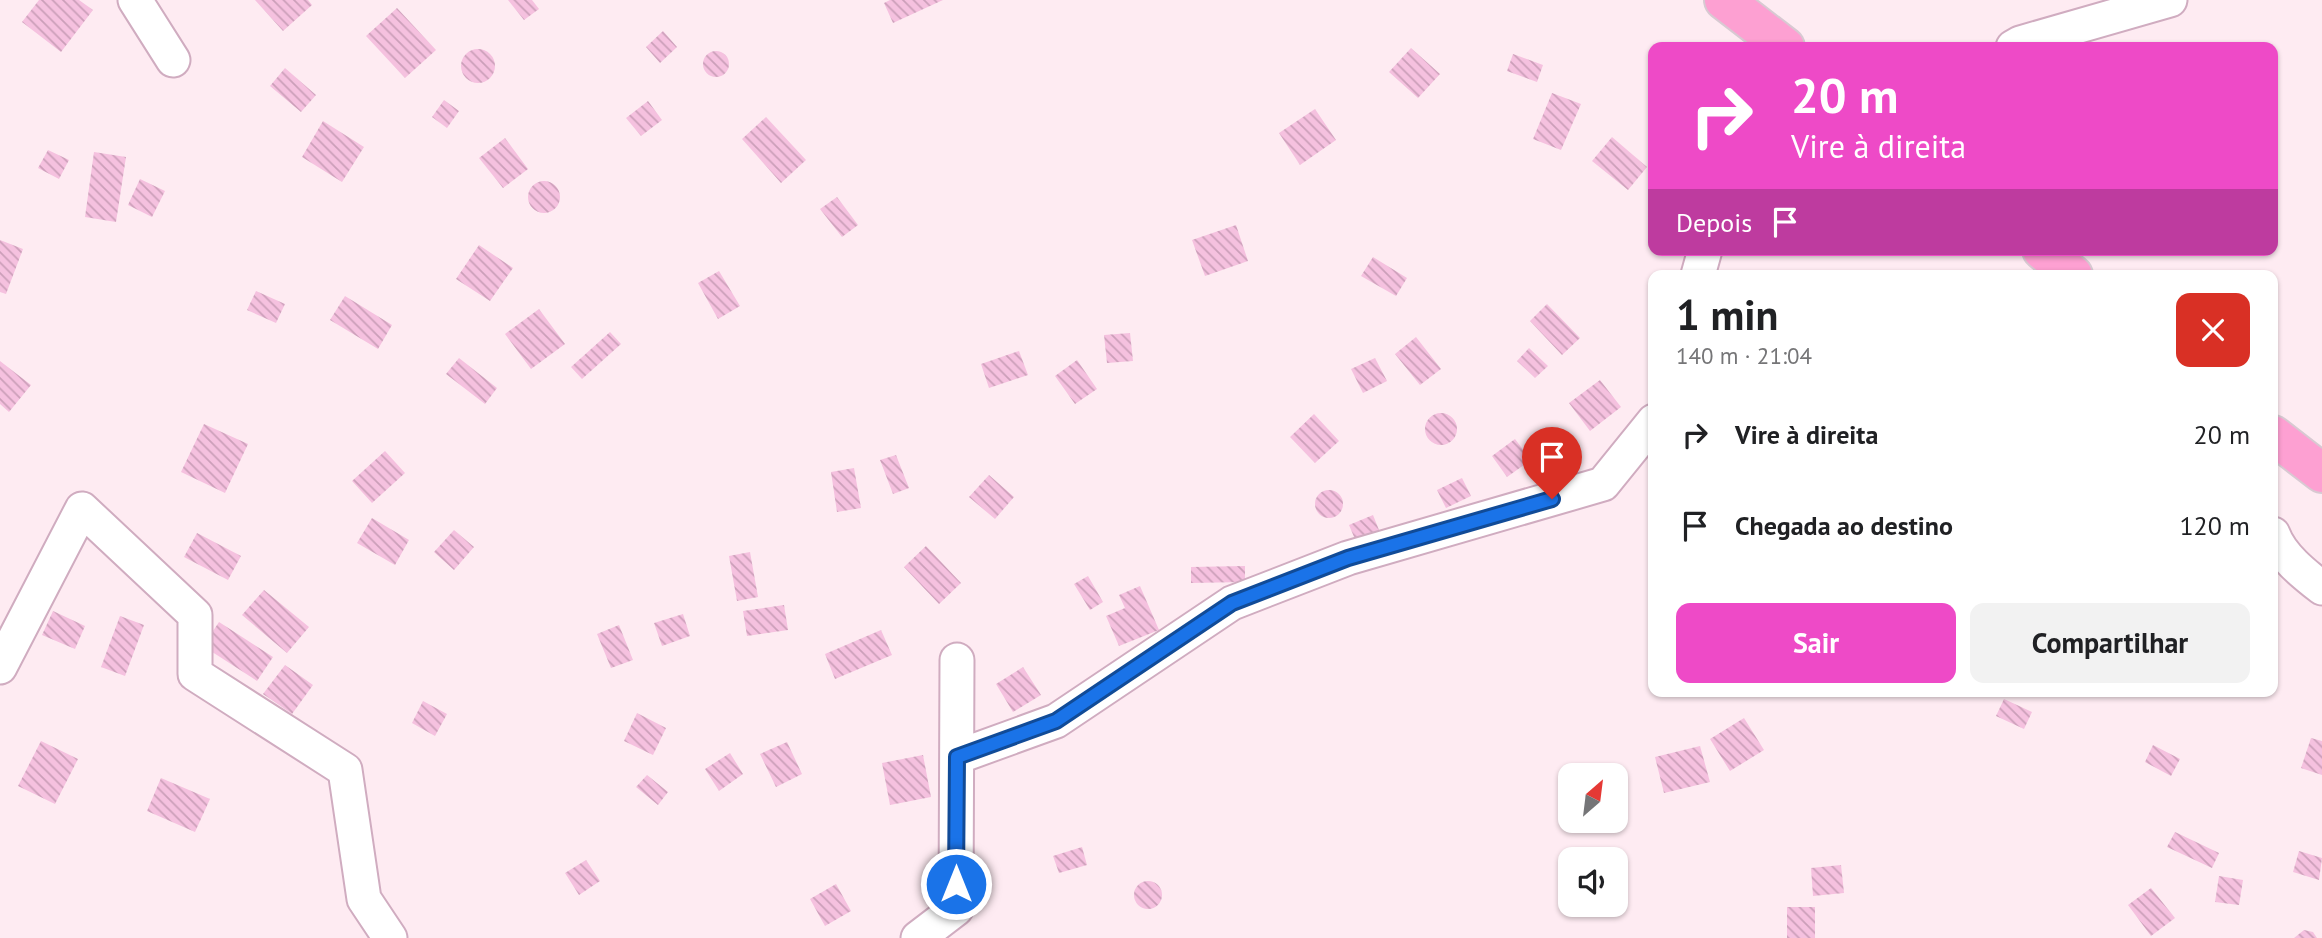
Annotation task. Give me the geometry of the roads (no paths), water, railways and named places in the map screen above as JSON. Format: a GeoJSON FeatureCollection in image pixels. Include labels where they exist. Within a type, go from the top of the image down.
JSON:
{"type":"FeatureCollection","features":[{"type":"Feature","properties":{"kind":"highway"},"geometry":{"type":"LineString","coordinates":[[1724,0],[1768,41]]}},
{"type":"Feature","properties":{"kind":"highway"},"geometry":{"type":"LineString","coordinates":[[2049,256],[2067,270]]}},
{"type":"Feature","properties":{"kind":"highway"},"geometry":{"type":"LineString","coordinates":[[2278,442],[2322,472]]}},
{"type":"Feature","properties":{"kind":"street"},"geometry":{"type":"LineString","coordinates":[[135,0],[173,60]]}},
{"type":"Feature","properties":{"kind":"street"},"geometry":{"type":"LineString","coordinates":[[2023,42],[2170,0]]}},
{"type":"Feature","properties":{"kind":"street"},"geometry":{"type":"LineString","coordinates":[[957,757],[1056,721],[1232,603],[1348,558],[1603,484],[1648,428]]}},
{"type":"Feature","properties":{"kind":"street"},"geometry":{"type":"LineString","coordinates":[[0,667],[82,509],[195,615],[195,674],[345,770],[364,899],[390,938]]}},
{"type":"Feature","properties":{"kind":"street"},"geometry":{"type":"LineString","coordinates":[[2278,544],[2300,571],[2322,588]]}},
{"type":"Feature","properties":{"kind":"street"},"geometry":{"type":"LineString","coordinates":[[918,938],[956,909],[957,660]]}}]}
